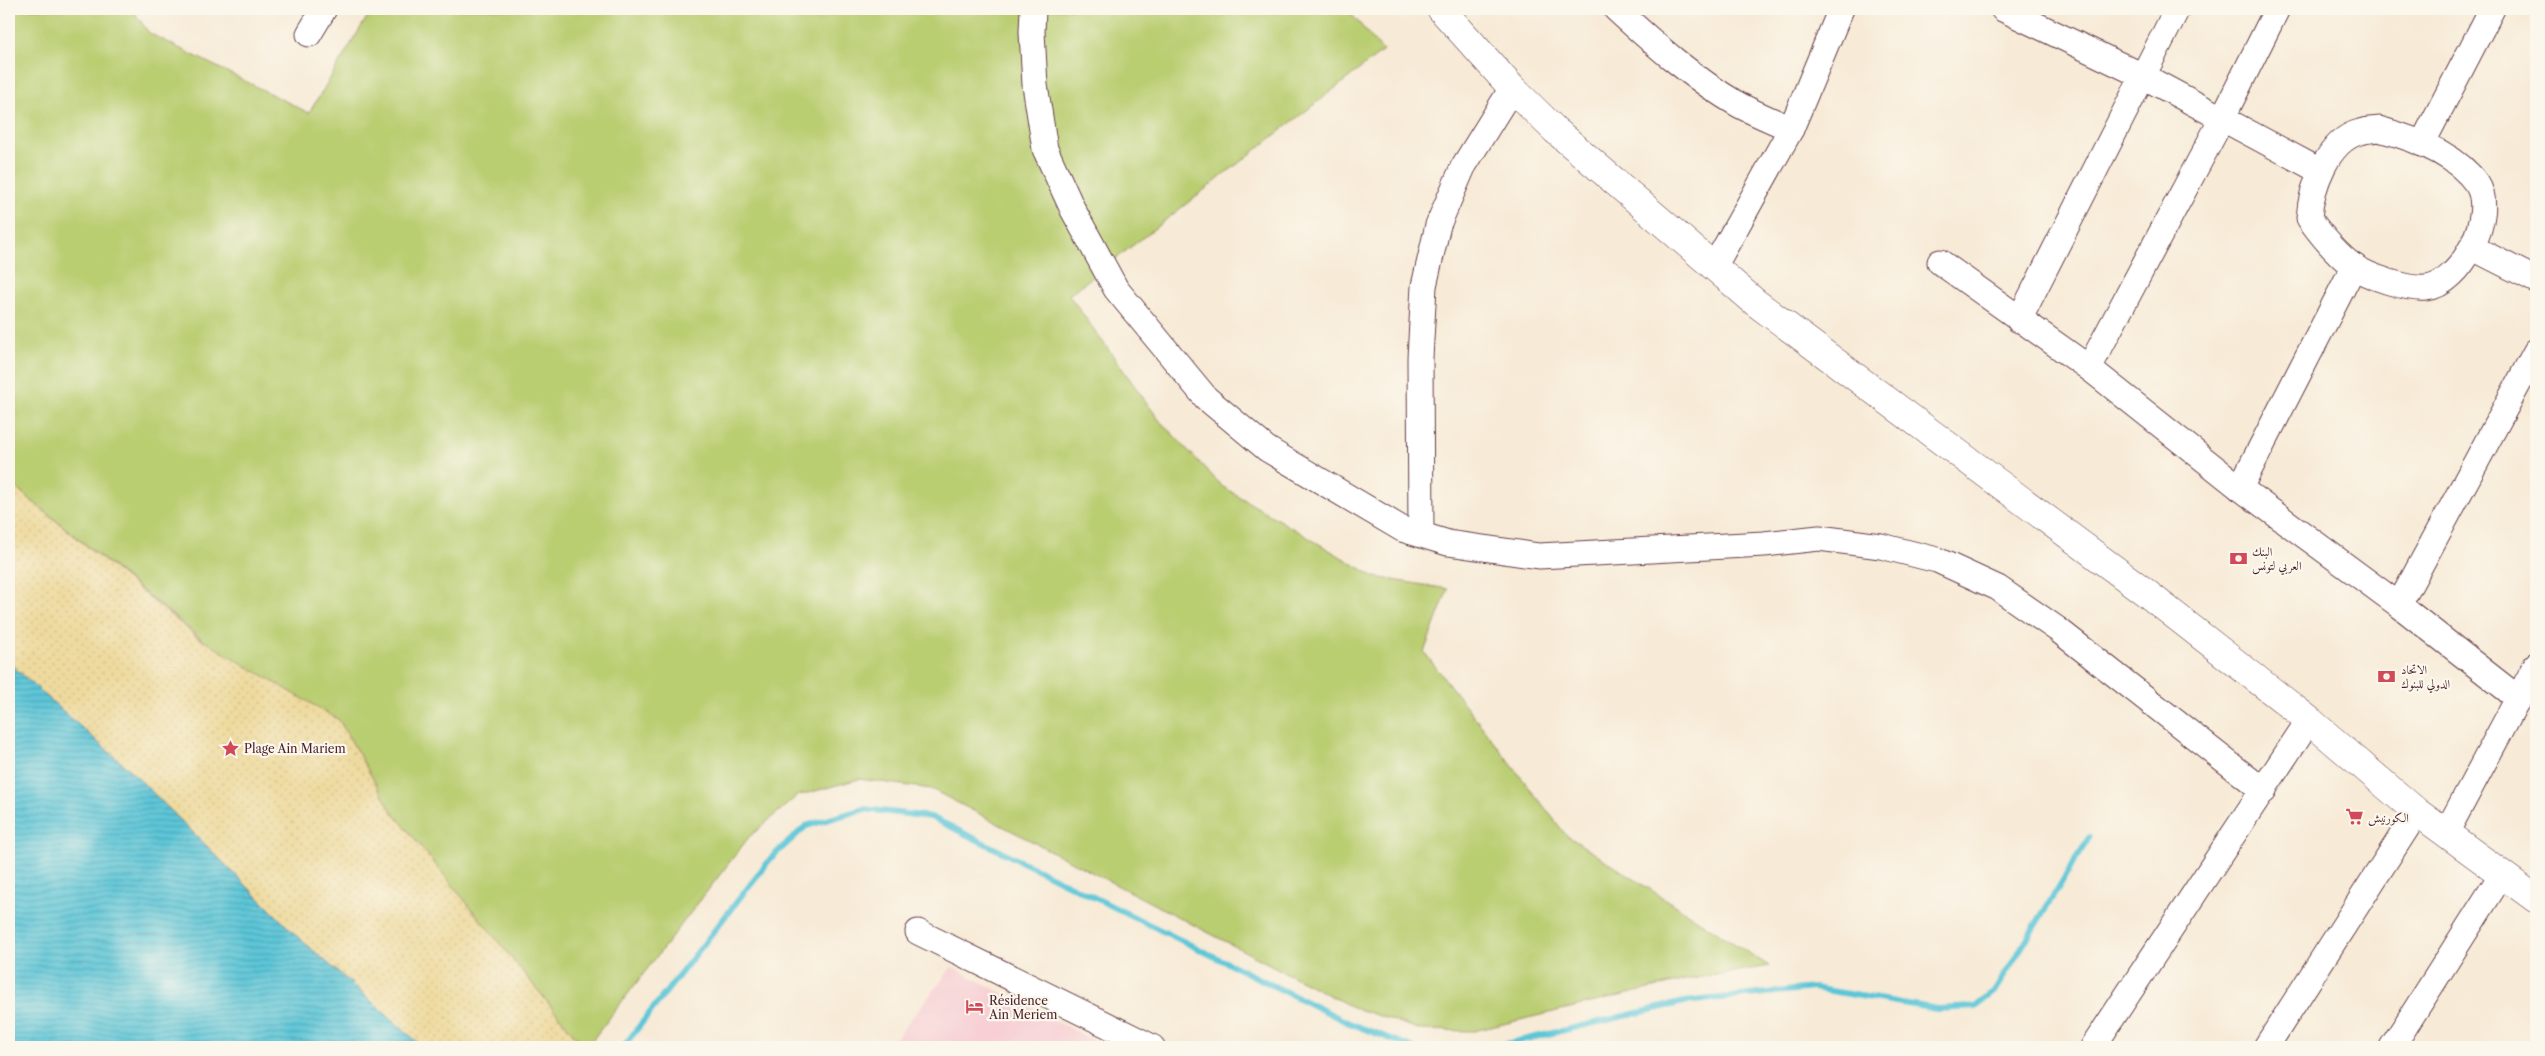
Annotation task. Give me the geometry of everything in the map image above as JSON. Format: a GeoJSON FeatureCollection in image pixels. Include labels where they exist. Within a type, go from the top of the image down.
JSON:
{"type":"FeatureCollection","features":[{"type":"Feature","properties":{"kind":"main road"},"geometry":{"type":"LineString","coordinates":[[1441,9],[1512,88],[1555,130],[1756,302],[2145,592],[2309,720],[2417,812],[2536,899]]}},
{"type":"Feature","properties":{"kind":"street"},"geometry":{"type":"LineString","coordinates":[[309,34],[324,9]]}},
{"type":"Feature","properties":{"kind":"street"},"geometry":{"type":"LineString","coordinates":[[1033,9],[1032,32],[1035,86],[1045,149],[1073,210],[1116,289],[1206,398],[1267,449],[1402,529],[1448,542],[1539,556],[1764,544],[1819,538],[1880,546],[1937,560],[1998,588],[2056,629],[2264,790]]}},
{"type":"Feature","properties":{"kind":"street"},"geometry":{"type":"LineString","coordinates":[[1616,9],[1648,38],[1698,78],[1740,105],[1791,129]]}},
{"type":"Feature","properties":{"kind":"street"},"geometry":{"type":"LineString","coordinates":[[1714,267],[1791,129],[1841,9]]}},
{"type":"Feature","properties":{"kind":"street"},"geometry":{"type":"LineString","coordinates":[[2003,9],[2143,76],[2320,171]]}},
{"type":"Feature","properties":{"kind":"street"},"geometry":{"type":"LineString","coordinates":[[2019,320],[2177,9]]}},
{"type":"Feature","properties":{"kind":"street"},"geometry":{"type":"LineString","coordinates":[[2088,368],[2222,119],[2277,9]]}},
{"type":"Feature","properties":{"kind":"street"},"geometry":{"type":"LineString","coordinates":[[2422,144],[2492,9]]}},
{"type":"Feature","properties":{"kind":"street"},"geometry":{"type":"LineString","coordinates":[[1421,534],[1420,358],[1424,286],[1438,225],[1463,167],[1512,88]]}},
{"type":"Feature","properties":{"kind":"street"},"geometry":{"type":"LineString","coordinates":[[2379,130],[2403,136],[2422,144],[2457,164],[2479,187],[2483,213],[2473,248],[2452,274],[2441,282],[2426,288],[2385,280],[2354,266],[2317,230],[2310,218],[2310,204],[2320,171],[2342,141],[2358,132],[2379,130]]}},
{"type":"Feature","properties":{"kind":"street"},"geometry":{"type":"LineString","coordinates":[[2473,248],[2536,280]]}},
{"type":"Feature","properties":{"kind":"street"},"geometry":{"type":"LineString","coordinates":[[1940,262],[2088,368],[2240,488],[2399,605],[2519,699]]}},
{"type":"Feature","properties":{"kind":"street"},"geometry":{"type":"LineString","coordinates":[[2240,488],[2354,266]]}},
{"type":"Feature","properties":{"kind":"street"},"geometry":{"type":"LineString","coordinates":[[2399,605],[2536,351]]}},
{"type":"Feature","properties":{"kind":"street"},"geometry":{"type":"LineString","coordinates":[[2446,833],[2536,665]]}},
{"type":"Feature","properties":{"kind":"street"},"geometry":{"type":"LineString","coordinates":[[2093,1047],[2309,720]]}},
{"type":"Feature","properties":{"kind":"street"},"geometry":{"type":"LineString","coordinates":[[2266,1047],[2417,812]]}},
{"type":"Feature","properties":{"kind":"street"},"geometry":{"type":"LineString","coordinates":[[2392,1047],[2502,874]]}},
{"type":"Feature","properties":{"kind":"street"},"geometry":{"type":"LineString","coordinates":[[918,932],[1152,1047]]}},
{"type":"Feature","properties":{"kind":"shaded area","name":"Résidence Ain Meriem"},"geometry":{"type":"Polygon","coordinates":[[[952,967],[1106,1047],[889,1047],[952,967]]]}},
{"type":"Feature","properties":{"kind":"green space"},"geometry":{"type":"Polygon","coordinates":[[[9,9],[132,9],[149,33],[309,113],[372,9],[1347,9],[1383,51],[1069,295],[1160,421],[1223,487],[1375,577],[1448,589],[1424,652],[1566,835],[1769,966],[1686,980],[1474,1031],[1421,1030],[1352,1007],[931,789],[859,779],[797,796],[749,837],[587,1047],[584,1047],[391,810],[339,720],[209,645],[9,482],[9,9]]]}},
{"type":"Feature","properties":{"kind":"sand","name":"Plage Ain Mariem"},"geometry":{"type":"Polygon","coordinates":[[[9,482],[197,637],[339,720],[391,810],[584,1047],[423,1047],[297,936],[135,775],[9,663],[9,482]]]}},
{"type":"Feature","properties":{"kind":"water"},"geometry":{"type":"Polygon","coordinates":[[[9,663],[135,775],[297,936],[423,1047],[9,1047],[9,663]]]}},
{"type":"Feature","properties":{"kind":"waterway"},"geometry":{"type":"LineString","coordinates":[[623,1047],[771,858],[806,826],[864,809],[931,817],[1349,1023],[1412,1047]]}},
{"type":"Feature","properties":{"kind":"waterway"},"geometry":{"type":"LineString","coordinates":[[1493,1047],[1684,1002],[1813,988],[1937,1009],[1975,1007],[1994,992],[2089,838]]}},
{"type":"Feature","properties":{"kind":"place","name":"البنك العربي لتونس"},"geometry":{"type":"Point","coordinates":[2238,558]}},
{"type":"Feature","properties":{"kind":"place","name":"الاتحاد الدولي للبنوك"},"geometry":{"type":"Point","coordinates":[2387,676]}},
{"type":"Feature","properties":{"kind":"place","name":"Plage Ain Mariem"},"geometry":{"type":"Point","coordinates":[230,748]}},
{"type":"Feature","properties":{"kind":"place","name":"الكورنيش"},"geometry":{"type":"Point","coordinates":[2354,817]}},
{"type":"Feature","properties":{"kind":"place","name":"Résidence Ain Meriem"},"geometry":{"type":"Point","coordinates":[975,1007]}}]}
